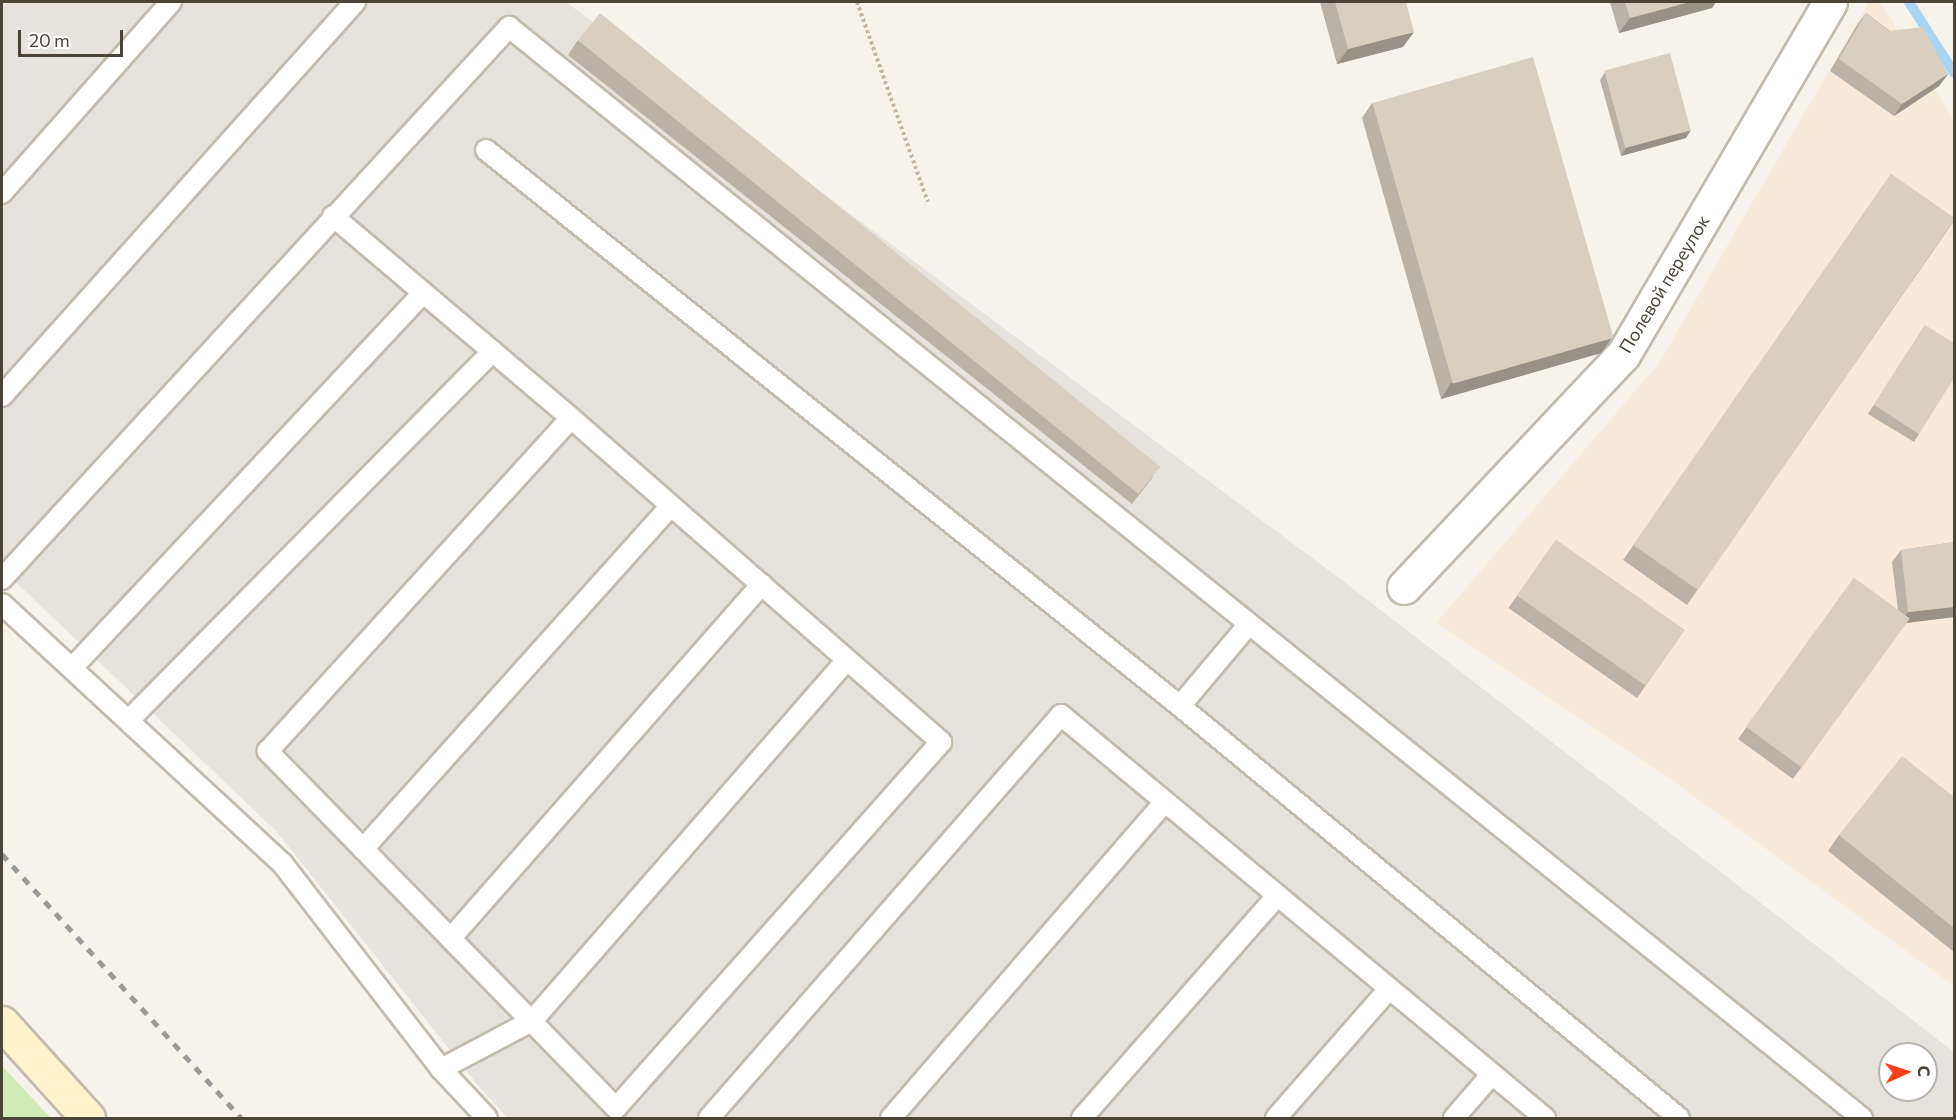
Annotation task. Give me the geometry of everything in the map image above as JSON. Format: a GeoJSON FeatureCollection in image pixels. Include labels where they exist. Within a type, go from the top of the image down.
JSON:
{"type":"FeatureCollection","features":[{"type":"Feature","properties":{"kind":"main road"},"geometry":{"type":"LineString","coordinates":[[2,1023],[88,1119]]}},
{"type":"Feature","properties":{"kind":"street","name":"Полевой переулок"},"geometry":{"type":"LineString","coordinates":[[1404,587],[1623,355],[1822,4]]}},
{"type":"Feature","properties":{"kind":"lane"},"geometry":{"type":"LineString","coordinates":[[2,193],[171,2]]}},
{"type":"Feature","properties":{"kind":"lane"},"geometry":{"type":"LineString","coordinates":[[2,396],[356,2]]}},
{"type":"Feature","properties":{"kind":"lane"},"geometry":{"type":"LineString","coordinates":[[2,579],[509,27],[1862,1119]]}},
{"type":"Feature","properties":{"kind":"lane"},"geometry":{"type":"LineString","coordinates":[[486,150],[1180,706],[1679,1119]]}},
{"type":"Feature","properties":{"kind":"lane"},"geometry":{"type":"LineString","coordinates":[[333,216],[571,418],[940,742],[616,1108],[268,751],[571,418]]}},
{"type":"Feature","properties":{"kind":"lane"},"geometry":{"type":"LineString","coordinates":[[72,668],[423,293]]}},
{"type":"Feature","properties":{"kind":"lane"},"geometry":{"type":"LineString","coordinates":[[129,720],[493,351]]}},
{"type":"Feature","properties":{"kind":"lane"},"geometry":{"type":"LineString","coordinates":[[363,849],[671,506]]}},
{"type":"Feature","properties":{"kind":"lane"},"geometry":{"type":"LineString","coordinates":[[451,938],[762,584]]}},
{"type":"Feature","properties":{"kind":"lane"},"geometry":{"type":"LineString","coordinates":[[2,604],[282,863],[441,1069],[487,1119]]}},
{"type":"Feature","properties":{"kind":"lane"},"geometry":{"type":"LineString","coordinates":[[1180,706],[1249,624]]}},
{"type":"Feature","properties":{"kind":"lane"},"geometry":{"type":"LineString","coordinates":[[441,1069],[532,1021],[848,660]]}},
{"type":"Feature","properties":{"kind":"lane"},"geometry":{"type":"LineString","coordinates":[[709,1119],[1060,715],[1545,1119]]}},
{"type":"Feature","properties":{"kind":"lane"},"geometry":{"type":"LineString","coordinates":[[891,1119],[1164,803]]}},
{"type":"Feature","properties":{"kind":"lane"},"geometry":{"type":"LineString","coordinates":[[1082,1119],[1276,897]]}},
{"type":"Feature","properties":{"kind":"lane"},"geometry":{"type":"LineString","coordinates":[[1276,1119],[1389,990]]}},
{"type":"Feature","properties":{"kind":"lane"},"geometry":{"type":"LineString","coordinates":[[1454,1119],[1492,1074]]}},
{"type":"Feature","properties":{"kind":"path"},"geometry":{"type":"LineString","coordinates":[[857,2],[928,202]]}},
{"type":"Feature","properties":{"kind":"shaded area"},"geometry":{"type":"Polygon","coordinates":[[[2,2],[566,2],[1343,581],[1954,1052],[1954,1118],[508,1118],[480,1088],[277,832],[2,569],[2,2]]]}},
{"type":"Feature","properties":{"kind":"shaded area"},"geometry":{"type":"Polygon","coordinates":[[[1869,2],[1880,2],[1954,120],[1954,986],[1673,781],[1436,623],[1659,363],[1869,2]]]}},
{"type":"Feature","properties":{"kind":"green space"},"geometry":{"type":"Polygon","coordinates":[[[2,1066],[51,1118],[2,1118],[2,1066]]]}},
{"type":"Feature","properties":{"kind":"building"},"geometry":{"type":"Polygon","coordinates":[[[1335,2],[1406,2],[1414,32],[1348,49],[1335,2]]]}},
{"type":"Feature","properties":{"kind":"building"},"geometry":{"type":"Polygon","coordinates":[[[1625,2],[1690,2],[1630,18],[1625,2]]]}},
{"type":"Feature","properties":{"kind":"building"},"geometry":{"type":"Polygon","coordinates":[[[600,13],[1160,467],[1138,494],[578,40],[600,13]]]}},
{"type":"Feature","properties":{"kind":"building"},"geometry":{"type":"Polygon","coordinates":[[[1866,13],[1889,31],[1923,27],[1948,74],[1902,104],[1839,59],[1866,13]]]}},
{"type":"Feature","properties":{"kind":"building"},"geometry":{"type":"Polygon","coordinates":[[[1670,53],[1691,130],[1625,148],[1604,71],[1670,53]]]}},
{"type":"Feature","properties":{"kind":"building"},"geometry":{"type":"Polygon","coordinates":[[[1533,57],[1613,338],[1453,384],[1372,103],[1533,57]]]}},
{"type":"Feature","properties":{"kind":"building"},"geometry":{"type":"Polygon","coordinates":[[[1891,174],[1954,220],[1698,590],[1633,545],[1891,174]]]}},
{"type":"Feature","properties":{"kind":"building"},"geometry":{"type":"Polygon","coordinates":[[[1925,325],[1954,343],[1954,378],[1919,434],[1874,405],[1925,325]]]}},
{"type":"Feature","properties":{"kind":"building"},"geometry":{"type":"Polygon","coordinates":[[[1556,540],[1685,630],[1646,686],[1517,596],[1556,540]]]}},
{"type":"Feature","properties":{"kind":"building"},"geometry":{"type":"Polygon","coordinates":[[[1954,542],[1954,607],[1908,612],[1901,550],[1954,542]]]}},
{"type":"Feature","properties":{"kind":"building"},"geometry":{"type":"Polygon","coordinates":[[[1854,578],[1910,619],[1802,767],[1746,727],[1854,578]]]}},
{"type":"Feature","properties":{"kind":"building"},"geometry":{"type":"Polygon","coordinates":[[[1902,756],[1954,797],[1954,928],[1839,835],[1902,756]]]}},
{"type":"Feature","properties":{"kind":"waterway"},"geometry":{"type":"LineString","coordinates":[[1909,2],[1954,73]]}},
{"type":"Feature","properties":{"kind":"railway"},"geometry":{"type":"LineString","coordinates":[[2,854],[241,1118]]}}]}
